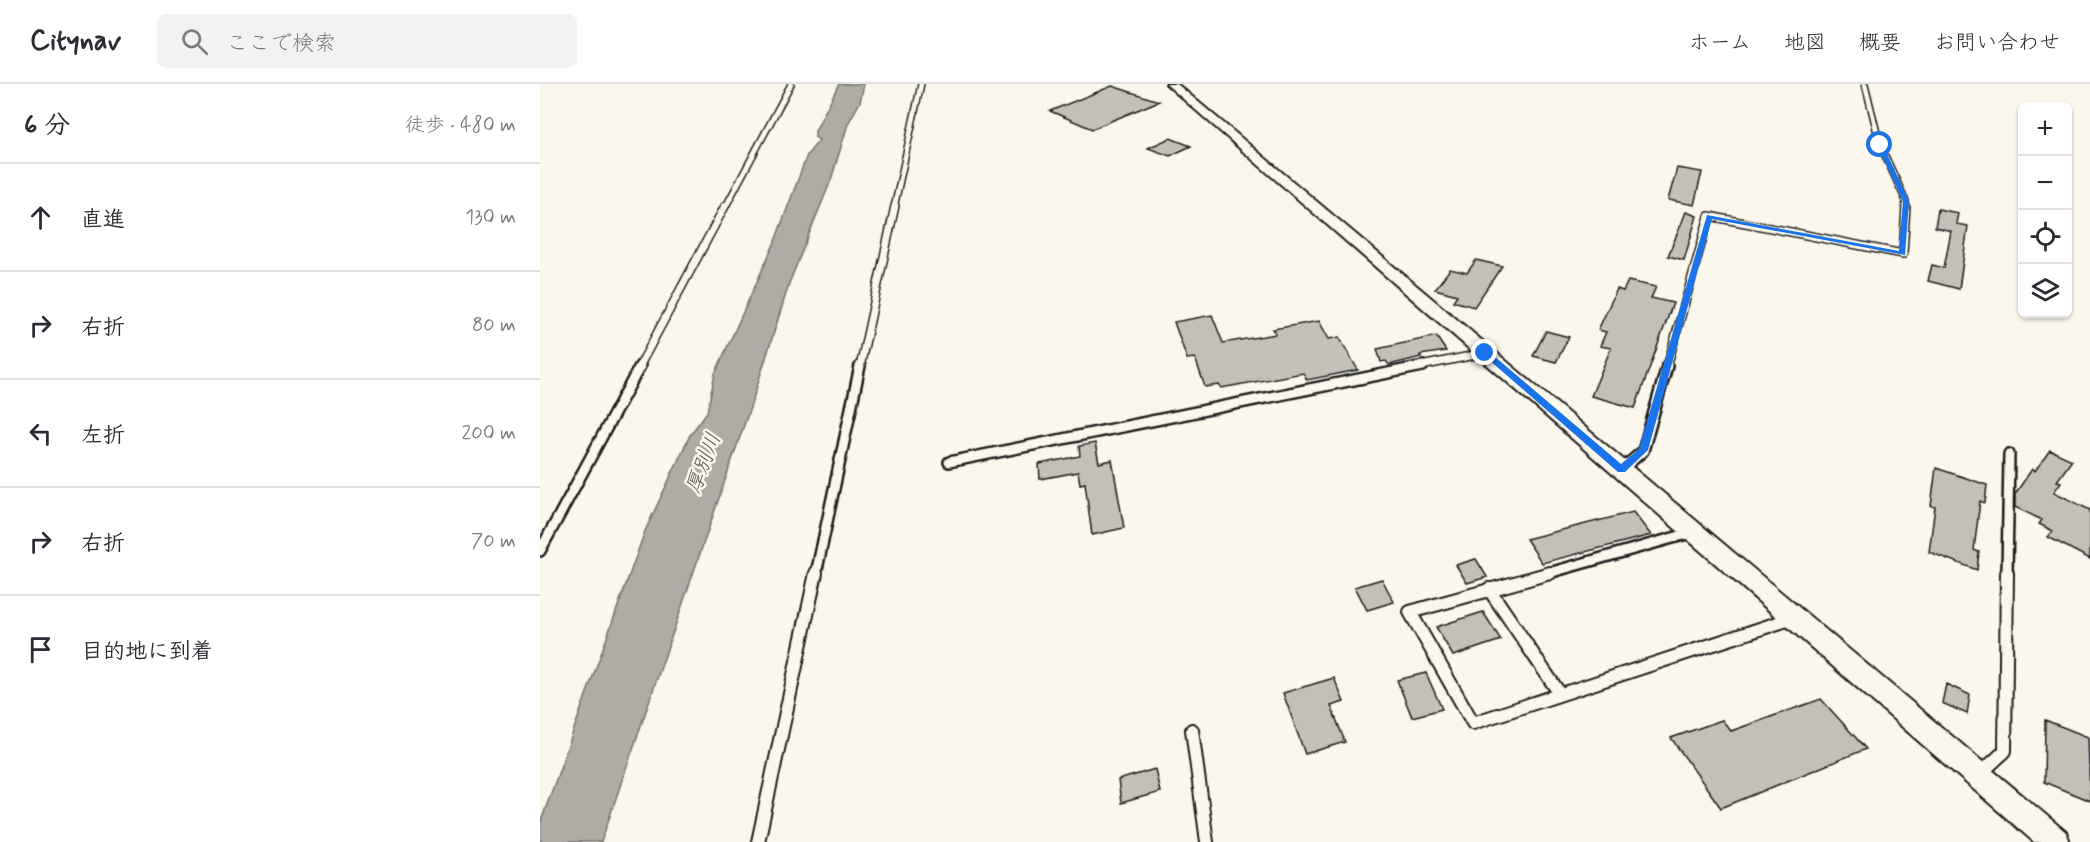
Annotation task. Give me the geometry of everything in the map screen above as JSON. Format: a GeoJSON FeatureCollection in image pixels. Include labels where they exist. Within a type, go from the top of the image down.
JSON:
{"type":"FeatureCollection","features":[{"type":"Feature","properties":{"kind":"street"},"geometry":{"type":"LineString","coordinates":[[1171,84],[2056,842]]}},
{"type":"Feature","properties":{"kind":"lane"},"geometry":{"type":"LineString","coordinates":[[540,551],[791,84]]}},
{"type":"Feature","properties":{"kind":"lane"},"geometry":{"type":"LineString","coordinates":[[758,842],[921,84]]}},
{"type":"Feature","properties":{"kind":"lane"},"geometry":{"type":"LineString","coordinates":[[1621,470],[1643,450],[1709,216],[1903,254],[1906,201],[1880,145],[1864,84]]}},
{"type":"Feature","properties":{"kind":"lane"},"geometry":{"type":"LineString","coordinates":[[949,462],[1485,353]]}},
{"type":"Feature","properties":{"kind":"lane"},"geometry":{"type":"LineString","coordinates":[[1978,776],[2005,751],[2009,454]]}},
{"type":"Feature","properties":{"kind":"lane"},"geometry":{"type":"LineString","coordinates":[[1694,532],[1410,612],[1473,723],[1793,618]]}},
{"type":"Feature","properties":{"kind":"lane"},"geometry":{"type":"LineString","coordinates":[[1489,589],[1560,694]]}},
{"type":"Feature","properties":{"kind":"lane"},"geometry":{"type":"LineString","coordinates":[[1192,730],[1207,842]]}},
{"type":"Feature","properties":{"kind":"water","name":"厚別川"},"geometry":{"type":"Polygon","coordinates":[[[839,84],[864,84],[860,102],[848,124],[831,180],[790,281],[753,399],[601,842],[540,842],[540,824],[645,531],[690,435],[707,412],[715,374],[774,244],[807,155],[819,140],[815,137],[815,131],[839,84]]]}},
{"type":"Feature","properties":{"kind":"building"},"geometry":{"type":"Polygon","coordinates":[[[1112,86],[1159,101],[1092,129],[1050,111],[1112,86]]]}},
{"type":"Feature","properties":{"kind":"building"},"geometry":{"type":"Polygon","coordinates":[[[1170,138],[1191,146],[1170,156],[1148,148],[1170,138]]]}},
{"type":"Feature","properties":{"kind":"building"},"geometry":{"type":"Polygon","coordinates":[[[1677,168],[1702,172],[1694,205],[1668,200],[1677,168]]]}},
{"type":"Feature","properties":{"kind":"building"},"geometry":{"type":"Polygon","coordinates":[[[1938,209],[1958,213],[1956,224],[1968,226],[1959,289],[1928,281],[1932,265],[1944,268],[1951,231],[1935,227],[1938,209]]]}},
{"type":"Feature","properties":{"kind":"building"},"geometry":{"type":"Polygon","coordinates":[[[1686,212],[1697,216],[1684,260],[1668,256],[1686,212]]]}},
{"type":"Feature","properties":{"kind":"building"},"geometry":{"type":"Polygon","coordinates":[[[1476,260],[1502,266],[1474,307],[1453,301],[1457,295],[1435,289],[1450,269],[1467,273],[1476,260]]]}},
{"type":"Feature","properties":{"kind":"building"},"geometry":{"type":"Polygon","coordinates":[[[1628,281],[1656,287],[1651,298],[1673,303],[1635,408],[1591,396],[1611,348],[1600,346],[1606,332],[1598,330],[1617,289],[1623,291],[1628,281]]]}},
{"type":"Feature","properties":{"kind":"building"},"geometry":{"type":"Polygon","coordinates":[[[1212,315],[1223,343],[1276,334],[1273,329],[1319,321],[1329,339],[1339,337],[1358,370],[1307,380],[1303,373],[1221,388],[1219,385],[1205,387],[1195,358],[1187,359],[1174,322],[1212,315]]]}},
{"type":"Feature","properties":{"kind":"building"},"geometry":{"type":"Polygon","coordinates":[[[1546,331],[1569,337],[1556,362],[1533,356],[1546,331]]]}},
{"type":"Feature","properties":{"kind":"building"},"geometry":{"type":"Polygon","coordinates":[[[1436,336],[1446,351],[1420,355],[1421,357],[1389,365],[1386,361],[1381,362],[1377,349],[1436,336]]]}},
{"type":"Feature","properties":{"kind":"building"},"geometry":{"type":"Polygon","coordinates":[[[1095,443],[1099,463],[1112,460],[1124,528],[1092,535],[1085,483],[1080,484],[1078,472],[1040,479],[1039,464],[1080,456],[1079,446],[1095,443]]]}},
{"type":"Feature","properties":{"kind":"building"},"geometry":{"type":"Polygon","coordinates":[[[2050,450],[2072,460],[2057,481],[2061,482],[2054,492],[2090,510],[2090,559],[2048,537],[2053,531],[2039,524],[2042,520],[2015,507],[2015,494],[2032,469],[2035,471],[2050,450]]]}},
{"type":"Feature","properties":{"kind":"building"},"geometry":{"type":"Polygon","coordinates":[[[1936,468],[1987,485],[1985,503],[1980,501],[1974,550],[1979,552],[1977,570],[1929,552],[1935,507],[1931,506],[1936,468]]]}},
{"type":"Feature","properties":{"kind":"building"},"geometry":{"type":"Polygon","coordinates":[[[1633,512],[1651,535],[1542,563],[1526,539],[1633,512]]]}},
{"type":"Feature","properties":{"kind":"building"},"geometry":{"type":"Polygon","coordinates":[[[1476,559],[1487,577],[1467,583],[1456,565],[1476,559]]]}},
{"type":"Feature","properties":{"kind":"building"},"geometry":{"type":"Polygon","coordinates":[[[1382,579],[1394,602],[1367,610],[1355,587],[1382,579]]]}},
{"type":"Feature","properties":{"kind":"building"},"geometry":{"type":"Polygon","coordinates":[[[1483,612],[1501,640],[1453,656],[1436,627],[1483,612]]]}},
{"type":"Feature","properties":{"kind":"building"},"geometry":{"type":"Polygon","coordinates":[[[1426,673],[1442,709],[1412,717],[1397,680],[1426,673]]]}},
{"type":"Feature","properties":{"kind":"building"},"geometry":{"type":"Polygon","coordinates":[[[1334,678],[1344,702],[1331,706],[1345,742],[1305,754],[1283,693],[1334,678]]]}},
{"type":"Feature","properties":{"kind":"building"},"geometry":{"type":"Polygon","coordinates":[[[1946,684],[1970,695],[1967,714],[1942,703],[1946,684]]]}},
{"type":"Feature","properties":{"kind":"building"},"geometry":{"type":"Polygon","coordinates":[[[1821,699],[1866,749],[1721,808],[1671,738],[1722,720],[1731,731],[1821,699]]]}},
{"type":"Feature","properties":{"kind":"building"},"geometry":{"type":"Polygon","coordinates":[[[2045,720],[2088,737],[2090,801],[2044,782],[2045,720]]]}},
{"type":"Feature","properties":{"kind":"building"},"geometry":{"type":"Polygon","coordinates":[[[1155,769],[1160,792],[1121,803],[1118,780],[1155,769]]]}},
{"type":"Feature","properties":{"kind":"route"},"geometry":{"type":"LineString","coordinates":[[1485,353],[1621,470],[1643,450],[1709,216],[1903,254],[1906,201],[1880,145]]}}]}
